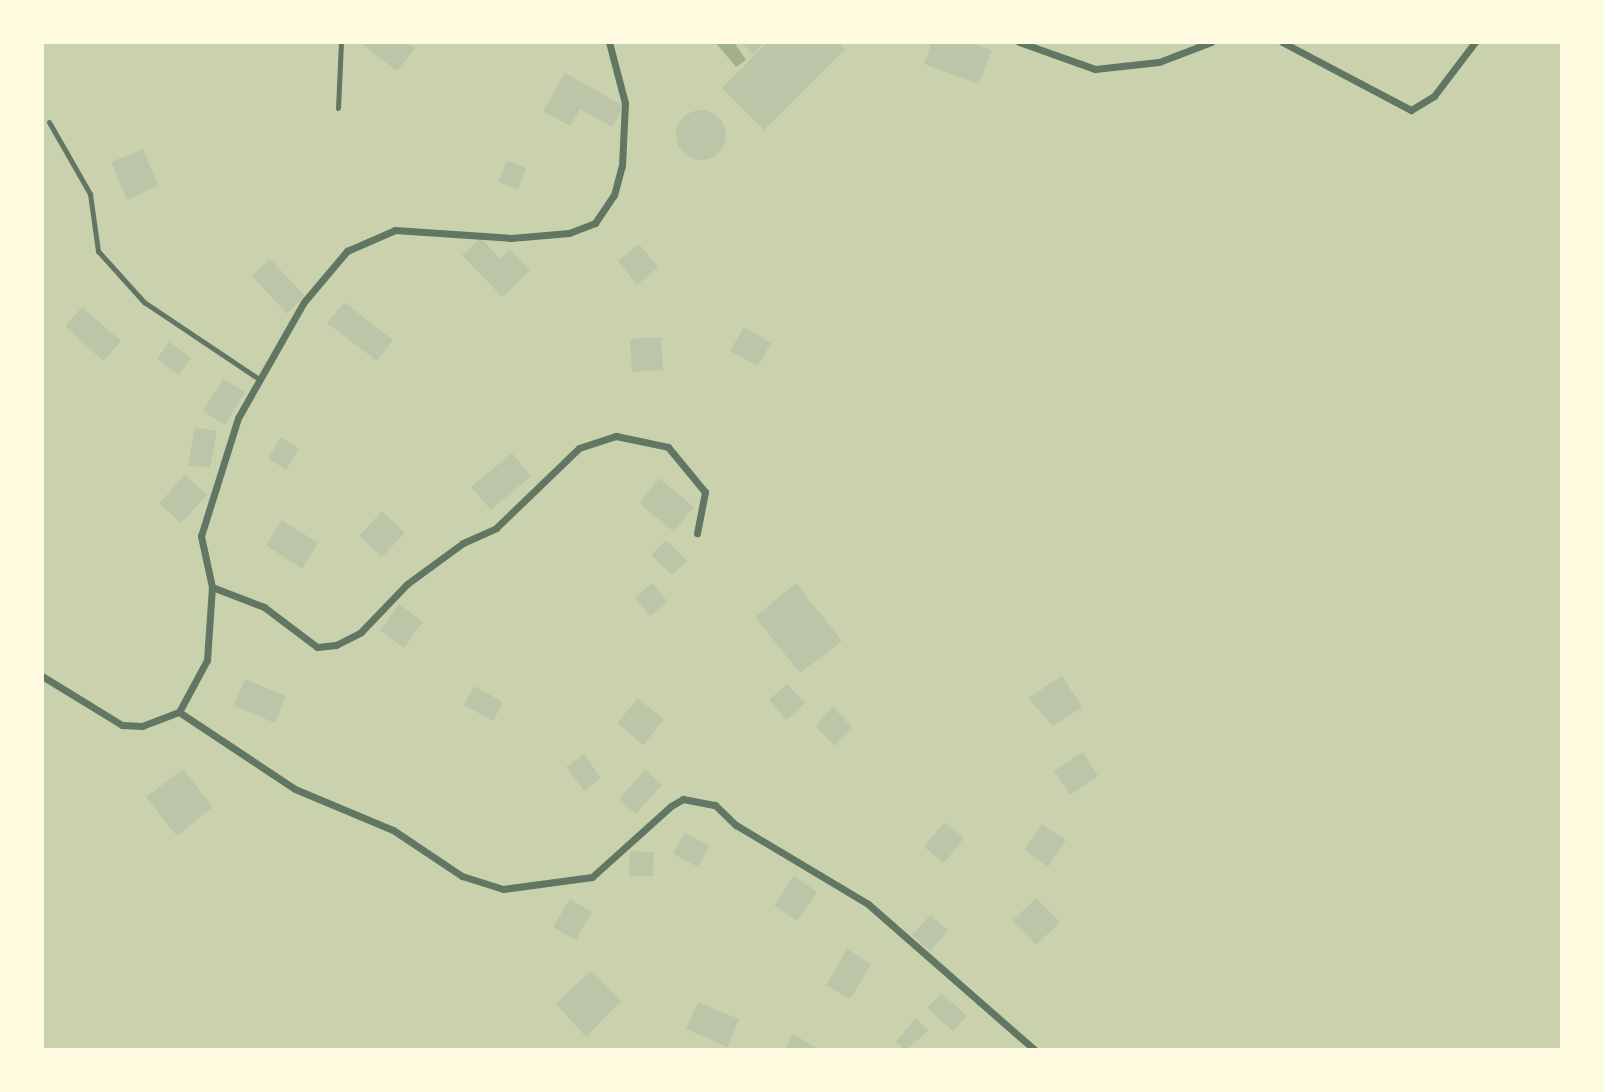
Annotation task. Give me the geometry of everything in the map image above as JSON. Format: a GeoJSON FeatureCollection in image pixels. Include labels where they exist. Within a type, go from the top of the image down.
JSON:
{"type":"FeatureCollection","features":[{"type":"Feature","properties":{"kind":"street"},"geometry":{"type":"LineString","coordinates":[[42,676],[122,725],[142,726],[179,712],[206,660],[212,587],[201,537],[238,418],[304,302],[347,251],[395,230],[512,238],[569,233],[595,223],[614,195],[622,166],[625,103],[609,42]]}},
{"type":"Feature","properties":{"kind":"street"},"geometry":{"type":"LineString","coordinates":[[1019,42],[1095,69],[1159,62],[1211,42]]}},
{"type":"Feature","properties":{"kind":"street"},"geometry":{"type":"LineString","coordinates":[[1282,42],[1411,110],[1434,96],[1475,42]]}},
{"type":"Feature","properties":{"kind":"street"},"geometry":{"type":"LineString","coordinates":[[212,587],[264,607],[317,647],[336,645],[362,632],[407,584],[463,543],[496,528],[579,448],[616,436],[668,447],[705,492],[697,533]]}},
{"type":"Feature","properties":{"kind":"street"},"geometry":{"type":"LineString","coordinates":[[179,712],[295,789],[393,830],[462,876],[503,889],[592,877],[671,806],[683,799],[715,805],[736,825],[868,904],[1035,1050]]}},
{"type":"Feature","properties":{"kind":"lane"},"geometry":{"type":"LineString","coordinates":[[338,108],[341,42]]}},
{"type":"Feature","properties":{"kind":"lane"},"geometry":{"type":"LineString","coordinates":[[49,122],[90,194],[98,251],[144,302],[259,379]]}},
{"type":"Feature","properties":{"kind":"shaded area"},"geometry":{"type":"Polygon","coordinates":[[[42,42],[1562,42],[1562,1050],[42,1050],[42,42]]]}},
{"type":"Feature","properties":{"kind":"shaded area"},"geometry":{"type":"Polygon","coordinates":[[[715,42],[734,42],[746,60],[736,67],[715,42]]]}},
{"type":"Feature","properties":{"kind":"building"},"geometry":{"type":"Polygon","coordinates":[[[360,42],[407,42],[415,48],[397,71],[360,42]]]}},
{"type":"Feature","properties":{"kind":"building"},"geometry":{"type":"Polygon","coordinates":[[[740,42],[764,42],[753,54],[740,42]]]}},
{"type":"Feature","properties":{"kind":"building"},"geometry":{"type":"Polygon","coordinates":[[[768,42],[838,42],[845,49],[764,130],[722,88],[768,42]]]}},
{"type":"Feature","properties":{"kind":"building"},"geometry":{"type":"Polygon","coordinates":[[[932,42],[970,42],[992,50],[979,84],[924,64],[932,42]]]}},
{"type":"Feature","properties":{"kind":"building"},"geometry":{"type":"Polygon","coordinates":[[[565,73],[624,106],[612,127],[580,109],[570,126],[543,111],[565,73]]]}},
{"type":"Feature","properties":{"kind":"building"},"geometry":{"type":"Polygon","coordinates":[[[701,110],[718,118],[726,135],[718,152],[701,160],[684,152],[676,135],[684,118],[701,110]]]}},
{"type":"Feature","properties":{"kind":"building"},"geometry":{"type":"Polygon","coordinates":[[[143,149],[158,186],[127,200],[111,162],[143,149]]]}},
{"type":"Feature","properties":{"kind":"building"},"geometry":{"type":"Polygon","coordinates":[[[507,161],[526,168],[518,189],[498,182],[507,161]]]}},
{"type":"Feature","properties":{"kind":"building"},"geometry":{"type":"Polygon","coordinates":[[[481,238],[500,259],[510,249],[530,271],[502,297],[462,255],[481,238]]]}},
{"type":"Feature","properties":{"kind":"building"},"geometry":{"type":"Polygon","coordinates":[[[639,244],[658,267],[637,285],[618,261],[639,244]]]}},
{"type":"Feature","properties":{"kind":"building"},"geometry":{"type":"Polygon","coordinates":[[[270,259],[305,296],[287,314],[252,276],[270,259]]]}},
{"type":"Feature","properties":{"kind":"building"},"geometry":{"type":"Polygon","coordinates":[[[344,302],[393,340],[377,361],[327,323],[344,302]]]}},
{"type":"Feature","properties":{"kind":"building"},"geometry":{"type":"Polygon","coordinates":[[[82,307],[121,341],[103,361],[65,326],[82,307]]]}},
{"type":"Feature","properties":{"kind":"building"},"geometry":{"type":"Polygon","coordinates":[[[744,327],[771,343],[758,366],[730,351],[744,327]]]}},
{"type":"Feature","properties":{"kind":"building"},"geometry":{"type":"Polygon","coordinates":[[[661,337],[663,370],[632,372],[630,339],[661,337]]]}},
{"type":"Feature","properties":{"kind":"building"},"geometry":{"type":"Polygon","coordinates":[[[169,342],[191,358],[179,375],[157,359],[169,342]]]}},
{"type":"Feature","properties":{"kind":"building"},"geometry":{"type":"Polygon","coordinates":[[[223,379],[245,392],[225,425],[203,411],[223,379]]]}},
{"type":"Feature","properties":{"kind":"building"},"geometry":{"type":"Polygon","coordinates":[[[195,427],[217,431],[210,468],[188,465],[195,427]]]}},
{"type":"Feature","properties":{"kind":"building"},"geometry":{"type":"Polygon","coordinates":[[[281,437],[299,449],[286,470],[268,458],[281,437]]]}},
{"type":"Feature","properties":{"kind":"building"},"geometry":{"type":"Polygon","coordinates":[[[512,453],[531,476],[491,510],[471,487],[512,453]]]}},
{"type":"Feature","properties":{"kind":"building"},"geometry":{"type":"Polygon","coordinates":[[[185,475],[207,495],[181,523],[159,503],[185,475]]]}},
{"type":"Feature","properties":{"kind":"building"},"geometry":{"type":"Polygon","coordinates":[[[659,478],[694,507],[674,532],[639,503],[659,478]]]}},
{"type":"Feature","properties":{"kind":"building"},"geometry":{"type":"Polygon","coordinates":[[[382,511],[405,533],[382,557],[359,536],[382,511]]]}},
{"type":"Feature","properties":{"kind":"building"},"geometry":{"type":"Polygon","coordinates":[[[282,520],[318,543],[302,569],[266,545],[282,520]]]}},
{"type":"Feature","properties":{"kind":"building"},"geometry":{"type":"Polygon","coordinates":[[[666,540],[687,561],[672,575],[651,555],[666,540]]]}},
{"type":"Feature","properties":{"kind":"building"},"geometry":{"type":"Polygon","coordinates":[[[652,583],[667,601],[650,616],[635,598],[652,583]]]}},
{"type":"Feature","properties":{"kind":"building"},"geometry":{"type":"Polygon","coordinates":[[[796,583],[842,641],[800,673],[755,617],[796,583]]]}},
{"type":"Feature","properties":{"kind":"building"},"geometry":{"type":"Polygon","coordinates":[[[399,604],[423,622],[404,648],[380,630],[399,604]]]}},
{"type":"Feature","properties":{"kind":"building"},"geometry":{"type":"Polygon","coordinates":[[[1062,676],[1082,707],[1053,726],[1028,698],[1062,676]]]}},
{"type":"Feature","properties":{"kind":"building"},"geometry":{"type":"Polygon","coordinates":[[[245,679],[286,696],[275,723],[234,706],[245,679]]]}},
{"type":"Feature","properties":{"kind":"building"},"geometry":{"type":"Polygon","coordinates":[[[787,684],[805,703],[786,720],[769,700],[787,684]]]}},
{"type":"Feature","properties":{"kind":"building"},"geometry":{"type":"Polygon","coordinates":[[[474,686],[503,702],[493,721],[464,705],[474,686]]]}},
{"type":"Feature","properties":{"kind":"building"},"geometry":{"type":"Polygon","coordinates":[[[638,698],[664,720],[643,745],[617,723],[638,698]]]}},
{"type":"Feature","properties":{"kind":"building"},"geometry":{"type":"Polygon","coordinates":[[[833,707],[853,728],[835,746],[815,726],[833,707]]]}},
{"type":"Feature","properties":{"kind":"building"},"geometry":{"type":"Polygon","coordinates":[[[1083,752],[1098,776],[1070,795],[1054,771],[1083,752]]]}},
{"type":"Feature","properties":{"kind":"building"},"geometry":{"type":"Polygon","coordinates":[[[584,754],[601,778],[584,791],[566,767],[584,754]]]}},
{"type":"Feature","properties":{"kind":"building"},"geometry":{"type":"Polygon","coordinates":[[[183,769],[213,807],[177,836],[146,797],[183,769]]]}},
{"type":"Feature","properties":{"kind":"building"},"geometry":{"type":"Polygon","coordinates":[[[645,769],[662,785],[636,814],[619,800],[645,769]]]}},
{"type":"Feature","properties":{"kind":"building"},"geometry":{"type":"Polygon","coordinates":[[[944,822],[964,838],[944,863],[924,847],[944,822]]]}},
{"type":"Feature","properties":{"kind":"building"},"geometry":{"type":"Polygon","coordinates":[[[1042,824],[1066,840],[1048,867],[1024,850],[1042,824]]]}},
{"type":"Feature","properties":{"kind":"building"},"geometry":{"type":"Polygon","coordinates":[[[685,833],[709,846],[698,867],[673,854],[685,833]]]}},
{"type":"Feature","properties":{"kind":"building"},"geometry":{"type":"Polygon","coordinates":[[[630,851],[654,852],[653,876],[629,876],[630,851]]]}},
{"type":"Feature","properties":{"kind":"building"},"geometry":{"type":"Polygon","coordinates":[[[794,876],[817,892],[797,921],[774,905],[794,876]]]}},
{"type":"Feature","properties":{"kind":"building"},"geometry":{"type":"Polygon","coordinates":[[[1036,898],[1060,922],[1036,945],[1012,921],[1036,898]]]}},
{"type":"Feature","properties":{"kind":"building"},"geometry":{"type":"Polygon","coordinates":[[[570,899],[592,912],[576,940],[553,927],[570,899]]]}},
{"type":"Feature","properties":{"kind":"building"},"geometry":{"type":"Polygon","coordinates":[[[930,915],[948,930],[930,951],[912,935],[930,915]]]}},
{"type":"Feature","properties":{"kind":"building"},"geometry":{"type":"Polygon","coordinates":[[[847,949],[871,964],[850,999],[826,985],[847,949]]]}},
{"type":"Feature","properties":{"kind":"building"},"geometry":{"type":"Polygon","coordinates":[[[590,971],[621,1001],[586,1037],[556,1004],[590,971]]]}},
{"type":"Feature","properties":{"kind":"building"},"geometry":{"type":"Polygon","coordinates":[[[941,993],[967,1016],[953,1031],[927,1008],[941,993]]]}},
{"type":"Feature","properties":{"kind":"building"},"geometry":{"type":"Polygon","coordinates":[[[698,1002],[739,1019],[728,1047],[686,1029],[698,1002]]]}},
{"type":"Feature","properties":{"kind":"building"},"geometry":{"type":"Polygon","coordinates":[[[915,1018],[929,1030],[906,1050],[896,1042],[915,1018]]]}},
{"type":"Feature","properties":{"kind":"building"},"geometry":{"type":"Polygon","coordinates":[[[793,1034],[820,1050],[784,1050],[793,1034]]]}}]}
